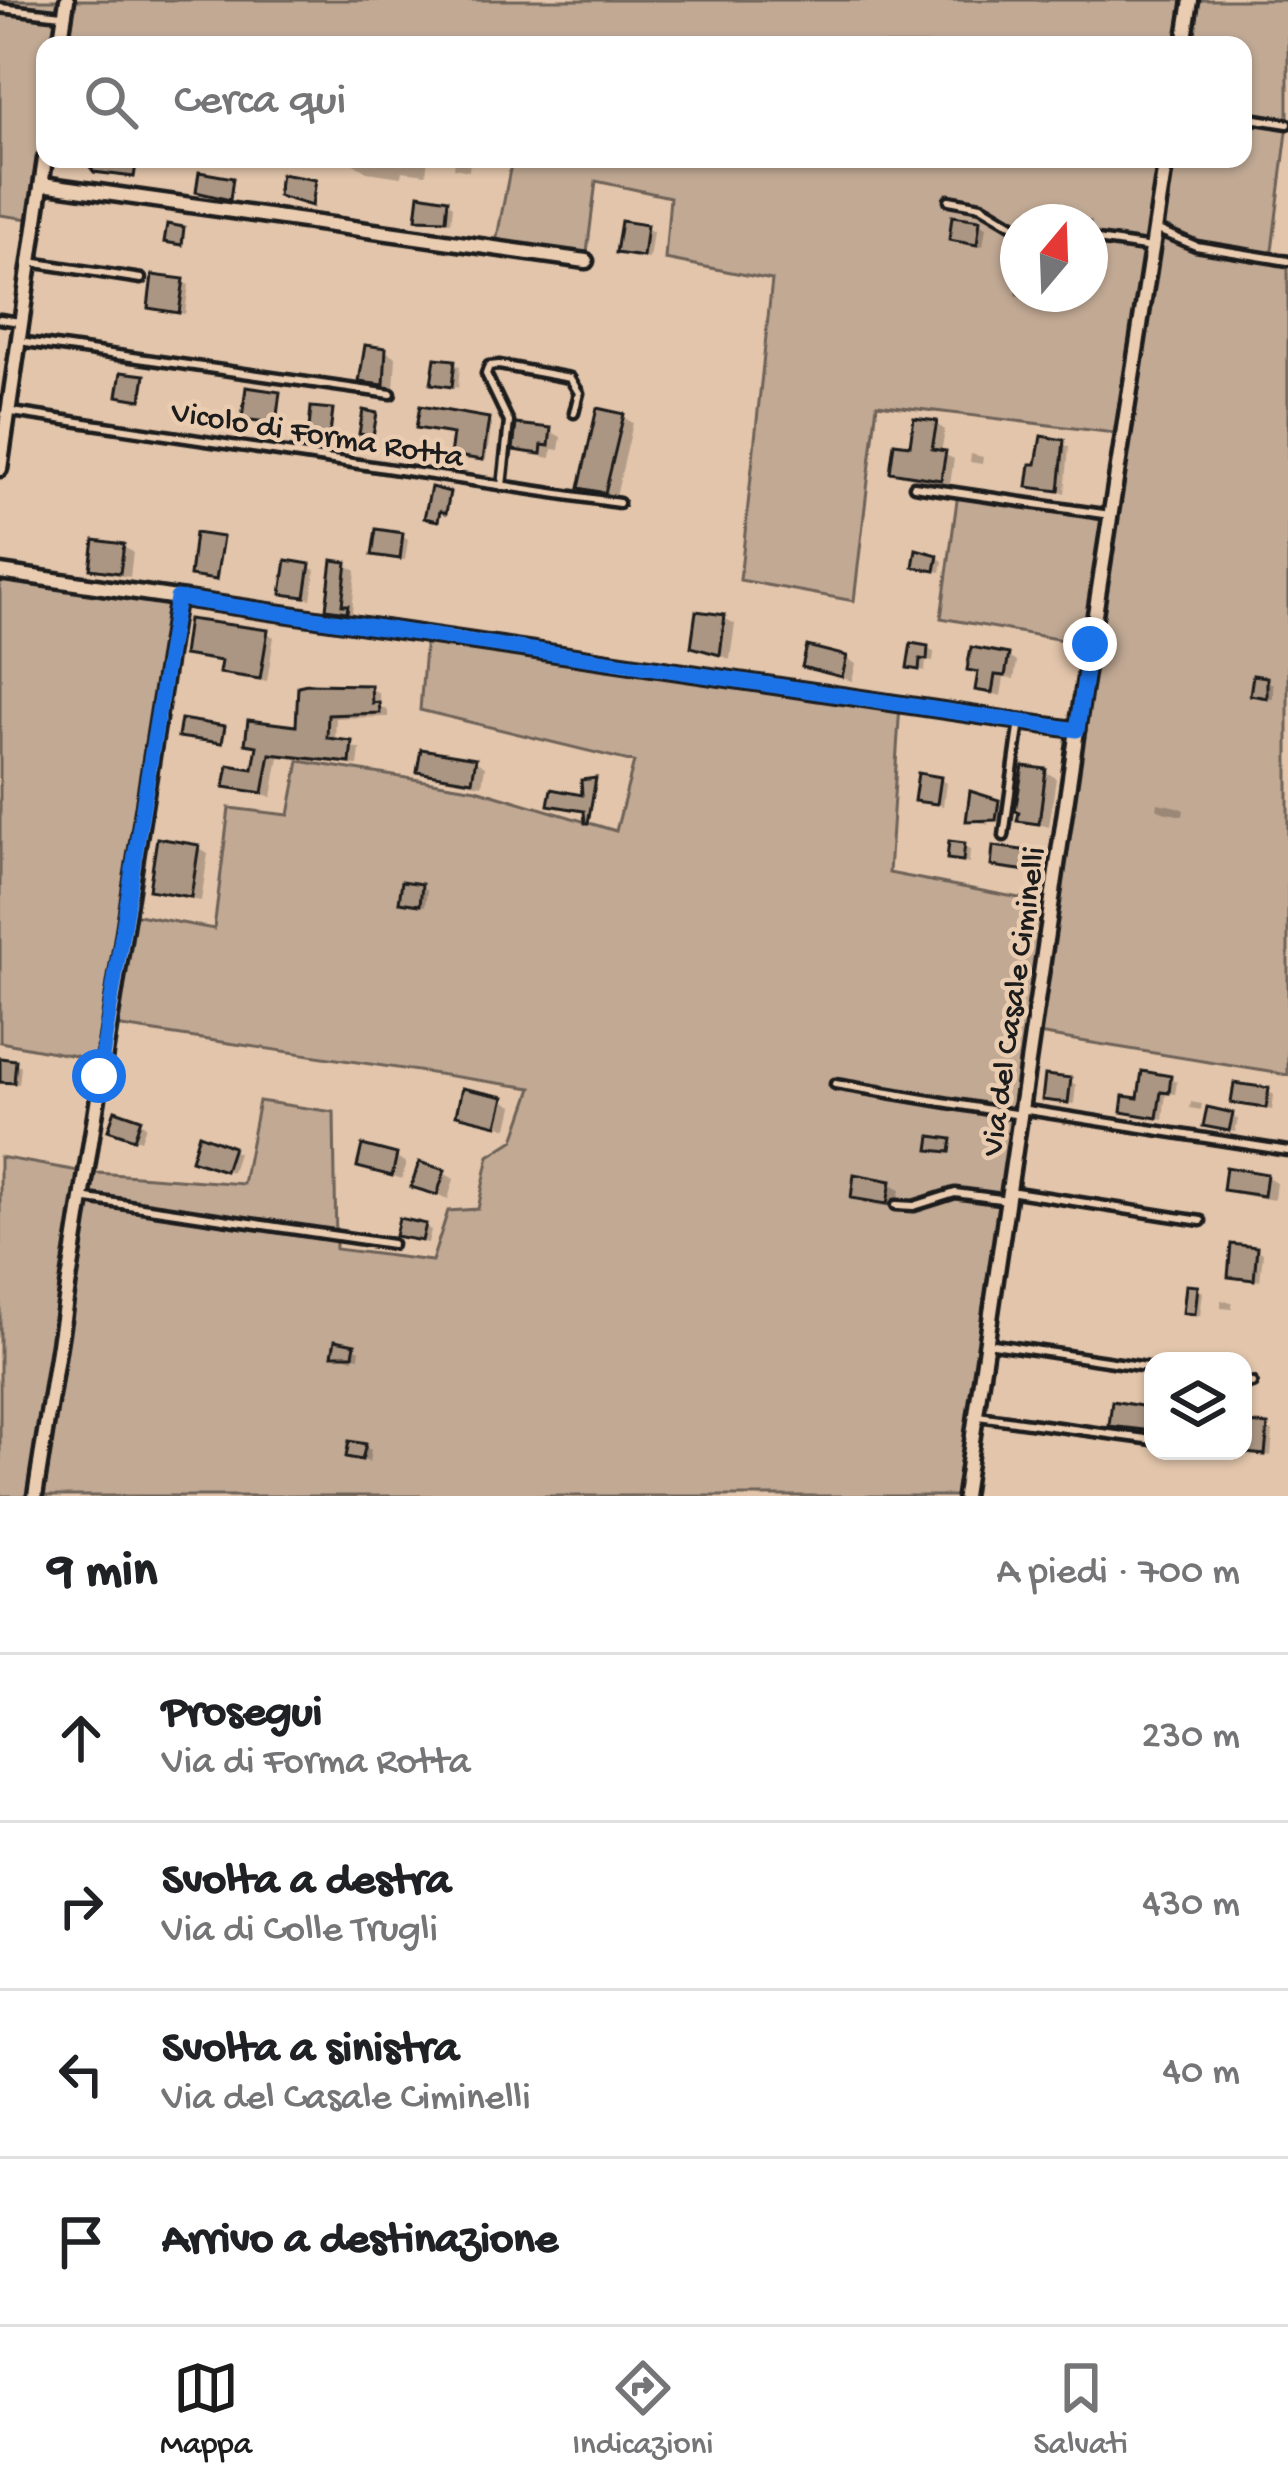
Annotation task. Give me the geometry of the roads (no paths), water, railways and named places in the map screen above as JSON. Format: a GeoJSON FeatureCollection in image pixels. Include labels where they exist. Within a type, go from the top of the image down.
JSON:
{"type":"FeatureCollection","features":[{"type":"Feature","properties":{"kind":"street"},"geometry":{"type":"LineString","coordinates":[[62,36],[67,0]]}},
{"type":"Feature","properties":{"kind":"street"},"geometry":{"type":"LineString","coordinates":[[1185,36],[1191,0]]}},
{"type":"Feature","properties":{"kind":"street"},"geometry":{"type":"LineString","coordinates":[[0,469],[44,168]]}},
{"type":"Feature","properties":{"kind":"street","name":"Via del Casale Ciminelli"},"geometry":{"type":"LineString","coordinates":[[964,1496],[1165,168]]}},
{"type":"Feature","properties":{"kind":"street"},"geometry":{"type":"LineString","coordinates":[[42,184],[586,261]]}},
{"type":"Feature","properties":{"kind":"street"},"geometry":{"type":"LineString","coordinates":[[0,572],[1077,730]]}},
{"type":"Feature","properties":{"kind":"street"},"geometry":{"type":"LineString","coordinates":[[35,1496],[177,598]]}},
{"type":"Feature","properties":{"kind":"lane"},"geometry":{"type":"LineString","coordinates":[[0,8],[64,15]]}},
{"type":"Feature","properties":{"kind":"lane"},"geometry":{"type":"LineString","coordinates":[[1252,118],[1288,124]]}},
{"type":"Feature","properties":{"kind":"lane"},"geometry":{"type":"LineString","coordinates":[[949,200],[981,206],[1000,217]]}},
{"type":"Feature","properties":{"kind":"lane"},"geometry":{"type":"LineString","coordinates":[[1155,229],[1196,246],[1288,261]]}},
{"type":"Feature","properties":{"kind":"lane"},"geometry":{"type":"LineString","coordinates":[[1108,242],[1152,248]]}},
{"type":"Feature","properties":{"kind":"lane"},"geometry":{"type":"LineString","coordinates":[[30,262],[141,279]]}},
{"type":"Feature","properties":{"kind":"lane"},"geometry":{"type":"LineString","coordinates":[[0,319],[21,322]]}},
{"type":"Feature","properties":{"kind":"lane","name":"Vicolo di Forma Rotta"},"geometry":{"type":"LineString","coordinates":[[19,341],[391,394]]}},
{"type":"Feature","properties":{"kind":"lane"},"geometry":{"type":"LineString","coordinates":[[502,486],[508,422],[485,374],[489,366],[570,378],[579,393],[574,413]]}},
{"type":"Feature","properties":{"kind":"lane","name":"Vicolo di Forma Rotta"},"geometry":{"type":"LineString","coordinates":[[8,412],[619,503]]}},
{"type":"Feature","properties":{"kind":"lane"},"geometry":{"type":"LineString","coordinates":[[914,486],[1110,515]]}},
{"type":"Feature","properties":{"kind":"lane"},"geometry":{"type":"LineString","coordinates":[[1004,836],[1020,722]]}},
{"type":"Feature","properties":{"kind":"lane"},"geometry":{"type":"LineString","coordinates":[[836,1084],[1288,1151]]}},
{"type":"Feature","properties":{"kind":"lane"},"geometry":{"type":"LineString","coordinates":[[896,1205],[914,1207],[955,1192],[1202,1221]]}},
{"type":"Feature","properties":{"kind":"lane"},"geometry":{"type":"LineString","coordinates":[[80,1198],[392,1244]]}},
{"type":"Feature","properties":{"kind":"lane"},"geometry":{"type":"LineString","coordinates":[[987,1343],[1144,1367]]}},
{"type":"Feature","properties":{"kind":"lane"},"geometry":{"type":"LineString","coordinates":[[976,1416],[1144,1439]]}}]}
